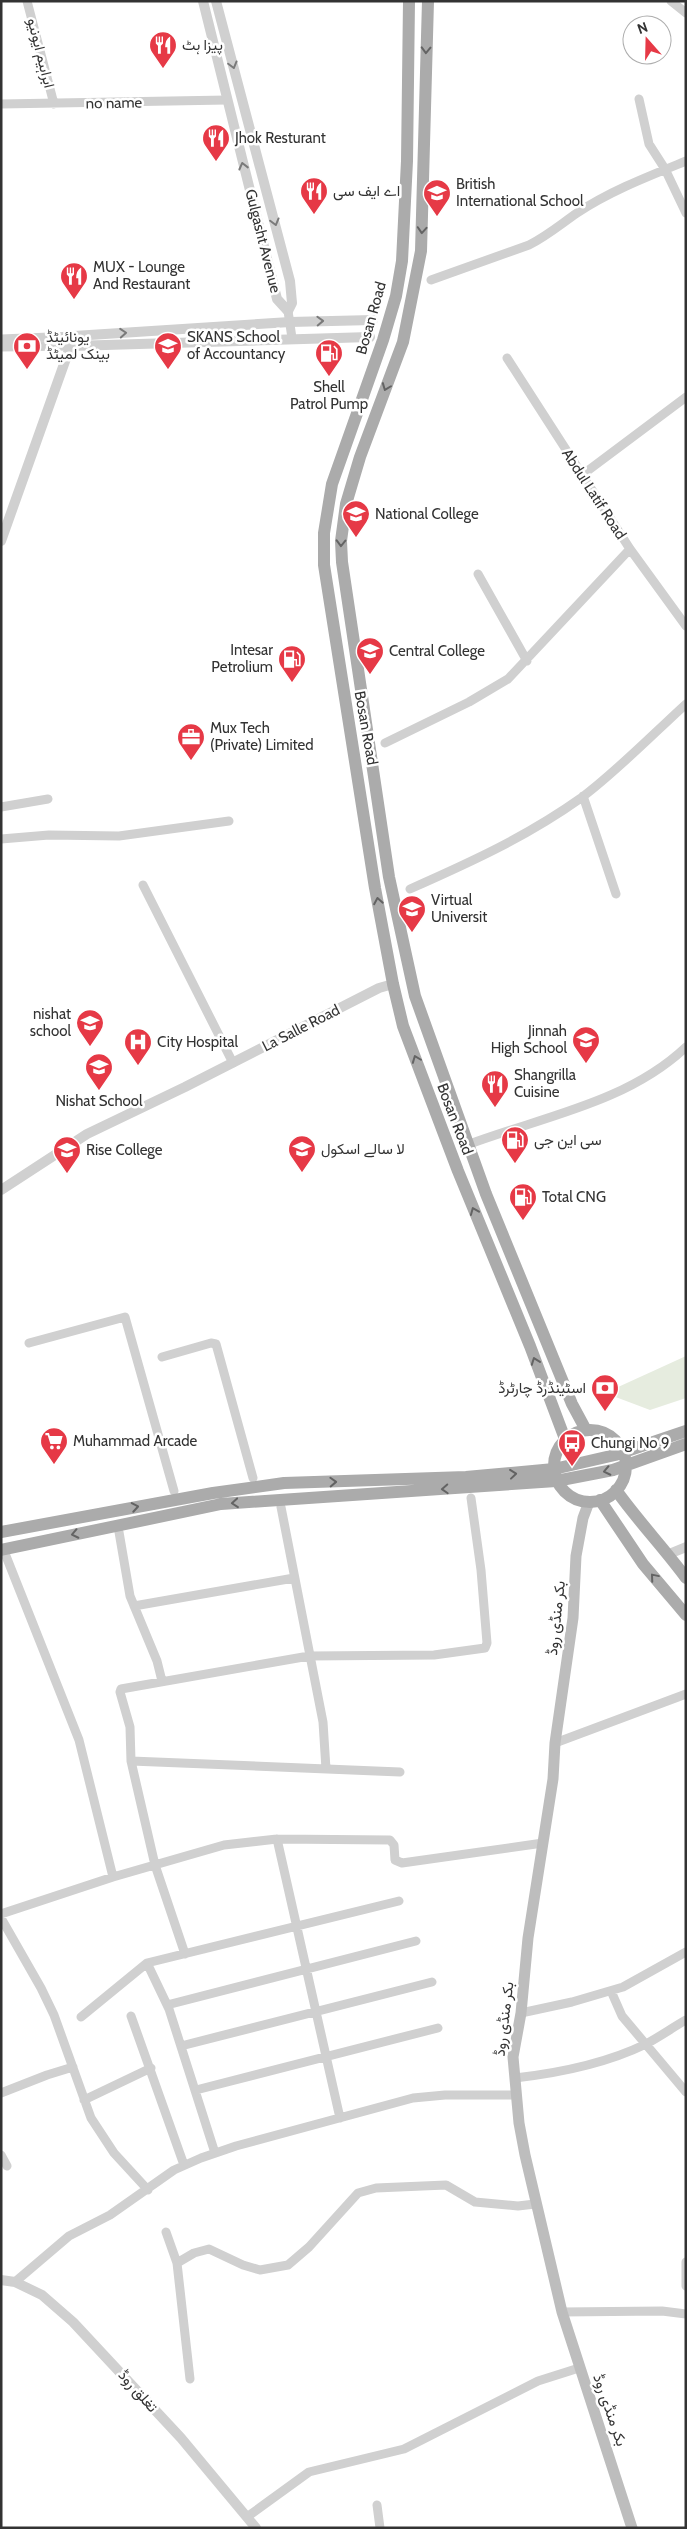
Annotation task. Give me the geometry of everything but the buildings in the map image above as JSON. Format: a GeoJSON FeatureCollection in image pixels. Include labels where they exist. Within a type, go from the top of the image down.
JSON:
{"type":"FeatureCollection","features":[{"type":"Feature","properties":{"kind":"main road","name":"Bosan Road"},"geometry":{"type":"LineString","coordinates":[[409,1],[407,161],[402,261],[396,296],[383,340],[332,484],[324,533],[324,565],[329,607],[393,984],[403,1026],[454,1162],[530,1346],[565,1439]]}},
{"type":"Feature","properties":{"kind":"main road","name":"Bosan Road"},"geometry":{"type":"LineString","coordinates":[[428,1],[423,217],[414,293],[403,342],[360,457],[346,504],[341,541],[389,877],[415,996],[467,1145],[564,1386],[586,1430]]}},
{"type":"Feature","properties":{"kind":"main road"},"geometry":{"type":"LineString","coordinates":[[598,1430],[610,1436],[619,1444],[624,1454],[625,1475],[616,1490],[594,1501],[571,1497],[558,1483],[553,1463],[556,1453],[565,1439],[574,1433],[598,1430]]}},
{"type":"Feature","properties":{"kind":"main road"},"geometry":{"type":"LineString","coordinates":[[1,1532],[213,1493],[284,1483],[496,1476],[554,1469],[615,1454],[686,1431]]}},
{"type":"Feature","properties":{"kind":"main road"},"geometry":{"type":"LineString","coordinates":[[4,1553],[221,1504],[556,1481],[613,1470],[686,1444]]}},
{"type":"Feature","properties":{"kind":"main road"},"geometry":{"type":"LineString","coordinates":[[616,1490],[641,1524],[686,1572]]}},
{"type":"Feature","properties":{"kind":"main road"},"geometry":{"type":"LineString","coordinates":[[594,1501],[686,1615]]}},
{"type":"Feature","properties":{"kind":"main road","name":"بکر منڈی روڈ"},"geometry":{"type":"LineString","coordinates":[[594,1501],[583,1518],[576,1556],[573,1618],[555,1743],[553,1779],[528,1938],[521,2013],[513,2057],[519,2123],[535,2204],[562,2312],[632,2528]]}},
{"type":"Feature","properties":{"kind":"main road"},"geometry":{"type":"LineString","coordinates":[[669,1554],[686,1578]]}},
{"type":"Feature","properties":{"kind":"street","name":"ابراہیم ایونیو"},"geometry":{"type":"LineString","coordinates":[[28,1],[54,104]]}},
{"type":"Feature","properties":{"kind":"street","name":"Gulgasht Avenue"},"geometry":{"type":"LineString","coordinates":[[203,1],[277,299],[288,311],[292,302],[290,280],[216,1]]}},
{"type":"Feature","properties":{"kind":"street"},"geometry":{"type":"LineString","coordinates":[[678,3],[686,13]]}},
{"type":"Feature","properties":{"kind":"street"},"geometry":{"type":"LineString","coordinates":[[639,99],[649,144],[665,169],[686,213]]}},
{"type":"Feature","properties":{"kind":"street","name":"no name"},"geometry":{"type":"LineString","coordinates":[[1,104],[227,100]]}},
{"type":"Feature","properties":{"kind":"street"},"geometry":{"type":"LineString","coordinates":[[431,280],[529,245],[543,238],[577,213],[665,169],[686,161]]}},
{"type":"Feature","properties":{"kind":"street"},"geometry":{"type":"LineString","coordinates":[[288,311],[292,338]]}},
{"type":"Feature","properties":{"kind":"street"},"geometry":{"type":"LineString","coordinates":[[1,347],[290,322],[373,320]]}},
{"type":"Feature","properties":{"kind":"street"},"geometry":{"type":"LineString","coordinates":[[1,339],[73,341],[370,337]]}},
{"type":"Feature","properties":{"kind":"street"},"geometry":{"type":"LineString","coordinates":[[1,541],[73,341]]}},
{"type":"Feature","properties":{"kind":"street","name":"Abdul Latif Road"},"geometry":{"type":"LineString","coordinates":[[507,358],[630,549],[686,626]]}},
{"type":"Feature","properties":{"kind":"street"},"geometry":{"type":"LineString","coordinates":[[582,475],[686,397]]}},
{"type":"Feature","properties":{"kind":"street"},"geometry":{"type":"LineString","coordinates":[[385,743],[488,692],[508,679],[527,661],[630,549]]}},
{"type":"Feature","properties":{"kind":"street"},"geometry":{"type":"LineString","coordinates":[[478,574],[527,661]]}},
{"type":"Feature","properties":{"kind":"street"},"geometry":{"type":"LineString","coordinates":[[410,889],[503,848],[583,796],[686,704]]}},
{"type":"Feature","properties":{"kind":"street"},"geometry":{"type":"LineString","coordinates":[[583,796],[616,894]]}},
{"type":"Feature","properties":{"kind":"street"},"geometry":{"type":"LineString","coordinates":[[1,808],[48,799]]}},
{"type":"Feature","properties":{"kind":"street"},"geometry":{"type":"LineString","coordinates":[[1,839],[49,835],[119,836],[228,821]]}},
{"type":"Feature","properties":{"kind":"street"},"geometry":{"type":"LineString","coordinates":[[143,884],[233,1062]]}},
{"type":"Feature","properties":{"kind":"street","name":"La Salle Road"},"geometry":{"type":"LineString","coordinates":[[1,1190],[87,1134],[379,988],[393,984]]}},
{"type":"Feature","properties":{"kind":"street"},"geometry":{"type":"LineString","coordinates":[[467,1145],[614,1094],[646,1078],[686,1047]]}},
{"type":"Feature","properties":{"kind":"street"},"geometry":{"type":"LineString","coordinates":[[29,1343],[124,1317],[174,1491]]}},
{"type":"Feature","properties":{"kind":"street"},"geometry":{"type":"LineString","coordinates":[[162,1357],[216,1344],[253,1478]]}},
{"type":"Feature","properties":{"kind":"street"},"geometry":{"type":"LineString","coordinates":[[186,1954],[155,1865],[131,1762],[130,1727],[120,1692],[124,1687],[309,1656],[434,1655],[484,1648],[487,1643],[481,1570],[471,1498]]}},
{"type":"Feature","properties":{"kind":"street"},"geometry":{"type":"LineString","coordinates":[[281,1507],[309,1656],[324,1722],[326,1769]]}},
{"type":"Feature","properties":{"kind":"street"},"geometry":{"type":"LineString","coordinates":[[119,1532],[134,1606],[158,1661],[162,1681]]}},
{"type":"Feature","properties":{"kind":"street"},"geometry":{"type":"LineString","coordinates":[[669,1554],[686,1547]]}},
{"type":"Feature","properties":{"kind":"street"},"geometry":{"type":"LineString","coordinates":[[4,1553],[79,1740],[113,1877]]}},
{"type":"Feature","properties":{"kind":"street"},"geometry":{"type":"LineString","coordinates":[[134,1606],[294,1578]]}},
{"type":"Feature","properties":{"kind":"street"},"geometry":{"type":"LineString","coordinates":[[555,1743],[686,1694]]}},
{"type":"Feature","properties":{"kind":"street"},"geometry":{"type":"LineString","coordinates":[[131,1762],[400,1772]]}},
{"type":"Feature","properties":{"kind":"street"},"geometry":{"type":"LineString","coordinates":[[1,1914],[113,1877],[224,1846],[277,1839],[390,1840],[394,1845],[395,1860],[402,1863],[543,1842]]}},
{"type":"Feature","properties":{"kind":"street"},"geometry":{"type":"LineString","coordinates":[[277,1839],[340,2118]]}},
{"type":"Feature","properties":{"kind":"street"},"geometry":{"type":"LineString","coordinates":[[81,2016],[147,1963],[399,1901]]}},
{"type":"Feature","properties":{"kind":"street"},"geometry":{"type":"LineString","coordinates":[[1,1918],[41,1988],[91,2118],[102,2138],[148,2190]]}},
{"type":"Feature","properties":{"kind":"street"},"geometry":{"type":"LineString","coordinates":[[167,2005],[416,1941]]}},
{"type":"Feature","properties":{"kind":"street"},"geometry":{"type":"LineString","coordinates":[[521,2013],[535,2012],[611,1991],[638,1979],[686,1952]]}},
{"type":"Feature","properties":{"kind":"street"},"geometry":{"type":"LineString","coordinates":[[147,1963],[167,2005],[216,2153]]}},
{"type":"Feature","properties":{"kind":"street"},"geometry":{"type":"LineString","coordinates":[[181,2046],[432,1982]]}},
{"type":"Feature","properties":{"kind":"street"},"geometry":{"type":"LineString","coordinates":[[611,1991],[622,2016],[686,2092]]}},
{"type":"Feature","properties":{"kind":"street"},"geometry":{"type":"LineString","coordinates":[[131,2016],[184,2165]]}},
{"type":"Feature","properties":{"kind":"street"},"geometry":{"type":"LineString","coordinates":[[515,2078],[561,2072],[592,2064],[645,2044],[686,2020]]}},
{"type":"Feature","properties":{"kind":"street"},"geometry":{"type":"LineString","coordinates":[[196,2090],[438,2028]]}},
{"type":"Feature","properties":{"kind":"street"},"geometry":{"type":"LineString","coordinates":[[1,2093],[47,2075],[73,2068]]}},
{"type":"Feature","properties":{"kind":"street"},"geometry":{"type":"LineString","coordinates":[[84,2100],[151,2068]]}},
{"type":"Feature","properties":{"kind":"street"},"geometry":{"type":"LineString","coordinates":[[15,2282],[68,2236],[110,2215],[184,2165],[216,2153],[340,2118],[430,2096],[516,2095]]}},
{"type":"Feature","properties":{"kind":"street"},"geometry":{"type":"LineString","coordinates":[[1,2155],[7,2166]]}},
{"type":"Feature","properties":{"kind":"street"},"geometry":{"type":"LineString","coordinates":[[177,2263],[194,2253],[208,2249],[243,2265],[260,2270],[288,2264],[309,2247],[358,2193],[376,2188],[446,2185],[475,2202],[518,2206],[535,2204]]}},
{"type":"Feature","properties":{"kind":"street"},"geometry":{"type":"LineString","coordinates":[[166,2232],[177,2263],[190,2380]]}},
{"type":"Feature","properties":{"kind":"street"},"geometry":{"type":"LineString","coordinates":[[686,2262],[686,2286]]}},
{"type":"Feature","properties":{"kind":"street","name":"تغلق روڈ"},"geometry":{"type":"LineString","coordinates":[[1,2280],[15,2282],[42,2295],[73,2322],[181,2438],[256,2528]]}},
{"type":"Feature","properties":{"kind":"street"},"geometry":{"type":"LineString","coordinates":[[562,2312],[662,2311],[686,2314]]}},
{"type":"Feature","properties":{"kind":"street"},"geometry":{"type":"LineString","coordinates":[[247,2517],[309,2472],[404,2449],[538,2381],[579,2368]]}},
{"type":"Feature","properties":{"kind":"street"},"geometry":{"type":"LineString","coordinates":[[377,2505],[380,2528]]}},
{"type":"Feature","properties":{"kind":"shaded area"},"geometry":{"type":"Polygon","coordinates":[[[686,1356],[686,1398],[650,1410],[605,1393],[686,1356]]]}},
{"type":"Feature","properties":{"kind":"place","name":"پیزا ہٹ"},"geometry":{"type":"Point","coordinates":[163,69]}},
{"type":"Feature","properties":{"kind":"place","name":"Jhok Resturant"},"geometry":{"type":"Point","coordinates":[216,162]}},
{"type":"Feature","properties":{"kind":"place","name":"اے ایف سی"},"geometry":{"type":"Point","coordinates":[314,215]}},
{"type":"Feature","properties":{"kind":"place","name":"British International School"},"geometry":{"type":"Point","coordinates":[437,217]}},
{"type":"Feature","properties":{"kind":"place","name":"MUX - Lounge And Restaurant"},"geometry":{"type":"Point","coordinates":[74,300]}},
{"type":"Feature","properties":{"kind":"place","name":"یونائیٹڈ بینک لمیٹڈ"},"geometry":{"type":"Point","coordinates":[27,370]}},
{"type":"Feature","properties":{"kind":"place","name":"SKANS School of Accountancy"},"geometry":{"type":"Point","coordinates":[168,370]}},
{"type":"Feature","properties":{"kind":"place","name":"Shell Patrol Pump"},"geometry":{"type":"Point","coordinates":[329,377]}},
{"type":"Feature","properties":{"kind":"place","name":"National College"},"geometry":{"type":"Point","coordinates":[356,538]}},
{"type":"Feature","properties":{"kind":"place","name":"Central College"},"geometry":{"type":"Point","coordinates":[370,675]}},
{"type":"Feature","properties":{"kind":"place","name":"Intesar Petrolium"},"geometry":{"type":"Point","coordinates":[292,683]}},
{"type":"Feature","properties":{"kind":"place","name":"Mux Tech (Private) Limited"},"geometry":{"type":"Point","coordinates":[191,761]}},
{"type":"Feature","properties":{"kind":"place","name":"Virtual Universit"},"geometry":{"type":"Point","coordinates":[412,933]}},
{"type":"Feature","properties":{"kind":"place","name":"nishat school"},"geometry":{"type":"Point","coordinates":[90,1047]}},
{"type":"Feature","properties":{"kind":"place","name":"Jinnah High School"},"geometry":{"type":"Point","coordinates":[586,1064]}},
{"type":"Feature","properties":{"kind":"place","name":"City Hospital"},"geometry":{"type":"Point","coordinates":[138,1066]}},
{"type":"Feature","properties":{"kind":"place","name":"Nishat School"},"geometry":{"type":"Point","coordinates":[99,1091]}},
{"type":"Feature","properties":{"kind":"place","name":"Shangrilla Cuisine"},"geometry":{"type":"Point","coordinates":[495,1108]}},
{"type":"Feature","properties":{"kind":"place","name":"سی این جی"},"geometry":{"type":"Point","coordinates":[515,1164]}},
{"type":"Feature","properties":{"kind":"place","name":"لا سالے اسکول"},"geometry":{"type":"Point","coordinates":[302,1173]}},
{"type":"Feature","properties":{"kind":"place","name":"Rise College"},"geometry":{"type":"Point","coordinates":[67,1174]}},
{"type":"Feature","properties":{"kind":"place","name":"Total CNG"},"geometry":{"type":"Point","coordinates":[523,1221]}},
{"type":"Feature","properties":{"kind":"place","name":"اسٹینڈرڈ چارٹرڈ"},"geometry":{"type":"Point","coordinates":[605,1412]}},
{"type":"Feature","properties":{"kind":"place","name":"Muhammad Arcade"},"geometry":{"type":"Point","coordinates":[54,1465]}},
{"type":"Feature","properties":{"kind":"place","name":"Chungi No 9"},"geometry":{"type":"Point","coordinates":[572,1467]}}]}
